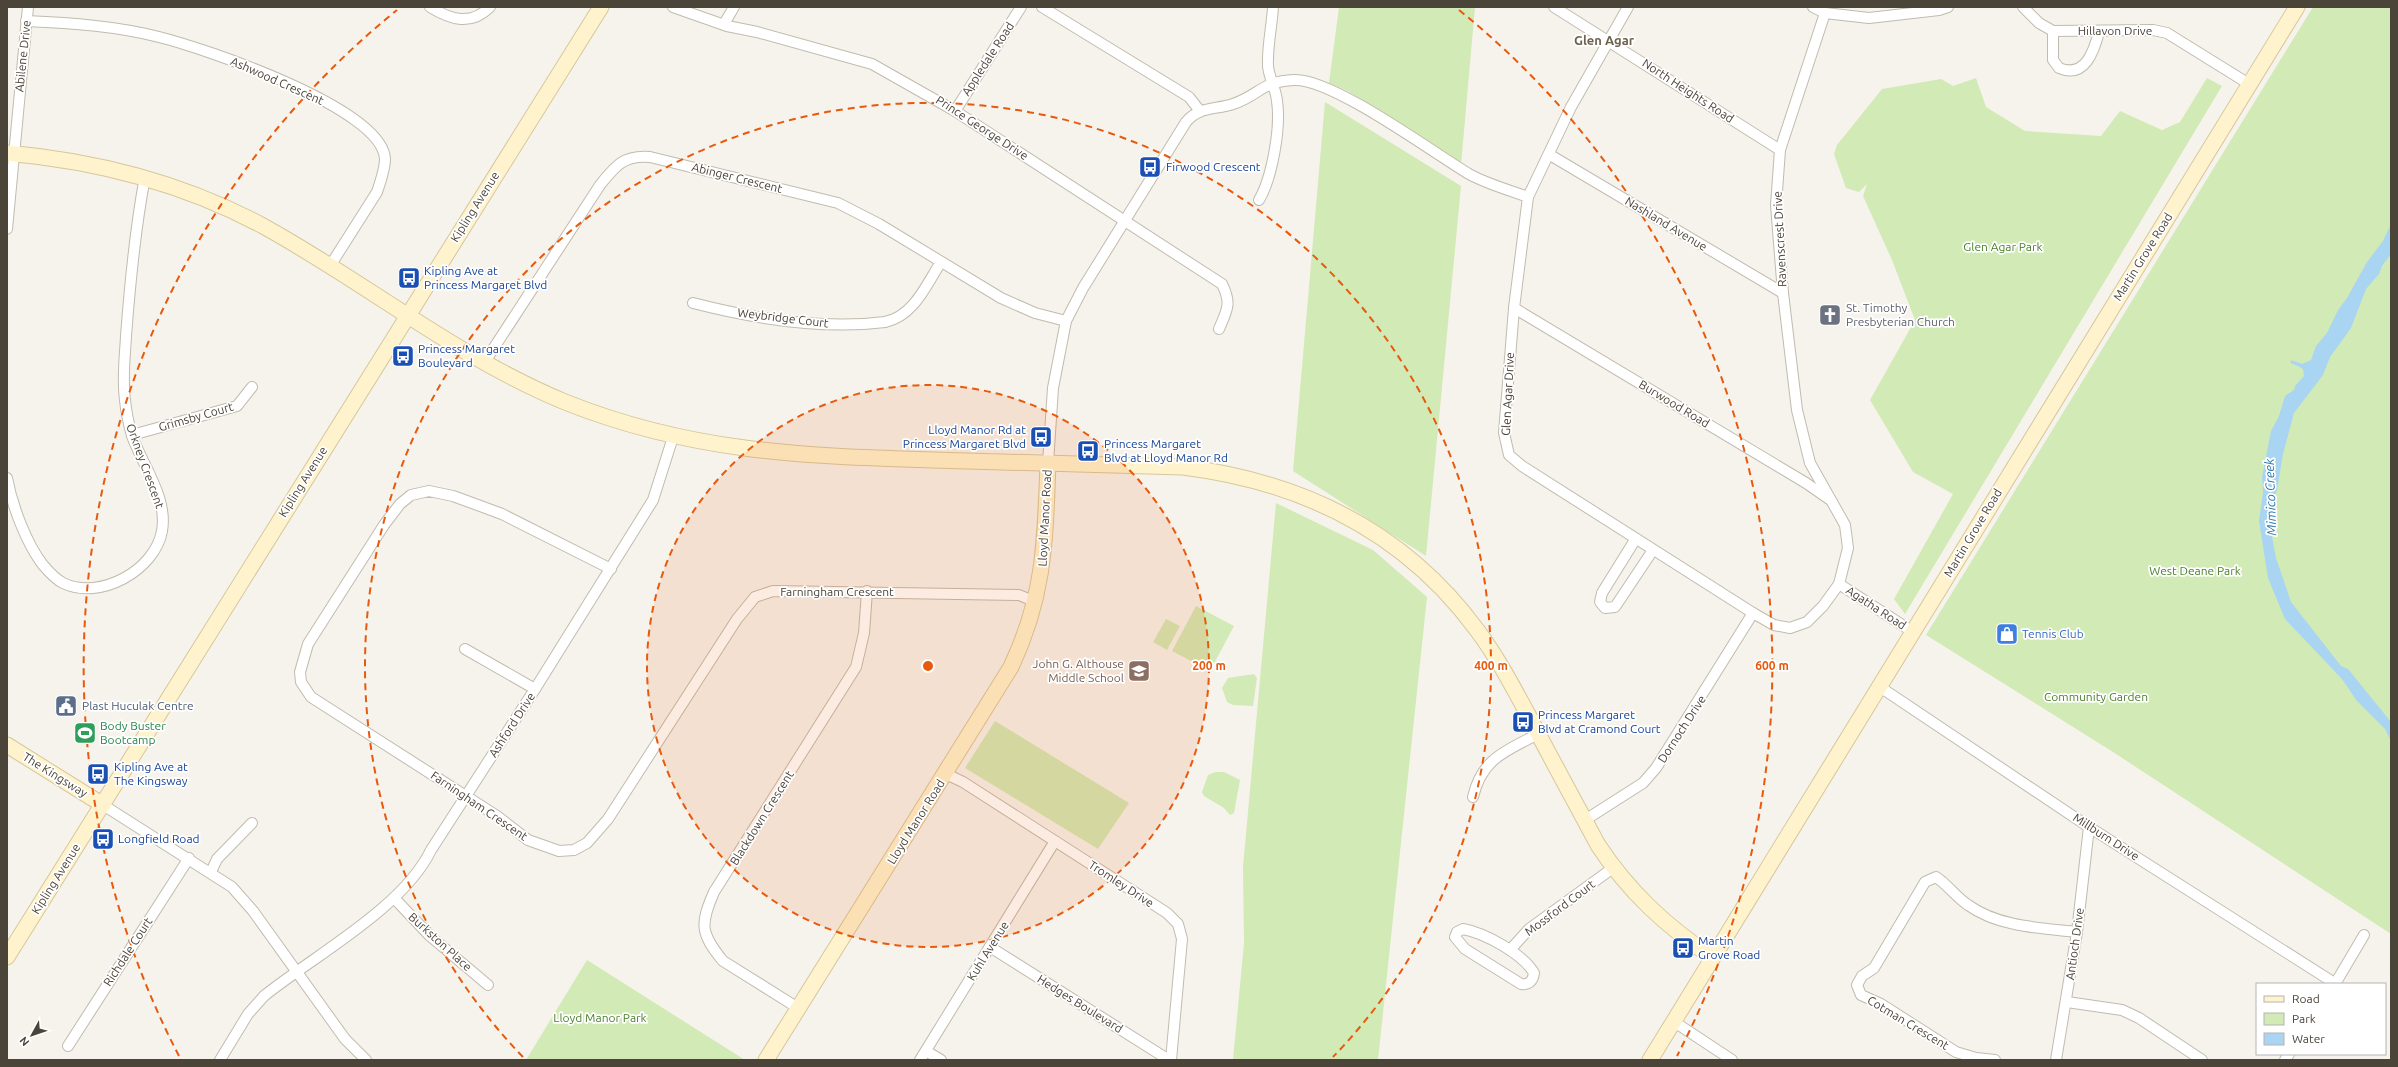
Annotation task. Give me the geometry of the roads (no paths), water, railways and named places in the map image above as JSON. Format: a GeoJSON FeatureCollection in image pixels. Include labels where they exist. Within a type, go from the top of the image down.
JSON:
{"type":"FeatureCollection","features":[{"type":"Feature","properties":{"kind":"street","name":"Abilene Drive"},"geometry":{"type":"LineString","coordinates":[[10,153],[28,7]]}},
{"type":"Feature","properties":{"kind":"street"},"geometry":{"type":"LineString","coordinates":[[430,7],[459,20],[471,20],[490,7]]}},
{"type":"Feature","properties":{"kind":"street","name":"Kipling Avenue"},"geometry":{"type":"LineString","coordinates":[[7,957],[601,7]]}},
{"type":"Feature","properties":{"kind":"street","name":"Prince George Drive"},"geometry":{"type":"LineString","coordinates":[[673,7],[698,11],[724,24],[872,64],[955,111],[1222,284],[1229,296],[1229,305],[1219,329]]}},
{"type":"Feature","properties":{"kind":"street"},"geometry":{"type":"LineString","coordinates":[[724,24],[734,7]]}},
{"type":"Feature","properties":{"kind":"street","name":"Appledale Road"},"geometry":{"type":"LineString","coordinates":[[955,111],[1021,7]]}},
{"type":"Feature","properties":{"kind":"street"},"geometry":{"type":"LineString","coordinates":[[1042,7],[1189,97],[1200,111],[1234,104],[1272,82],[1296,79],[1339,93],[1471,175],[1528,197]]}},
{"type":"Feature","properties":{"kind":"street"},"geometry":{"type":"LineString","coordinates":[[1259,200],[1267,186],[1272,171],[1278,111],[1277,100],[1268,65],[1273,7]]}},
{"type":"Feature","properties":{"kind":"street","name":"North Heights Road"},"geometry":{"type":"LineString","coordinates":[[1554,7],[1780,150]]}},
{"type":"Feature","properties":{"kind":"street","name":"Glen Agar Drive"},"geometry":{"type":"LineString","coordinates":[[1628,7],[1571,107],[1550,155],[1528,197],[1514,308],[1504,433],[1509,455],[1522,466],[1635,540],[1774,625],[1790,628],[1807,622],[1823,606],[1839,584]]}},
{"type":"Feature","properties":{"kind":"street"},"geometry":{"type":"LineString","coordinates":[[1813,7],[1825,13],[1869,18],[1939,10],[1948,7]]}},
{"type":"Feature","properties":{"kind":"street"},"geometry":{"type":"LineString","coordinates":[[2023,7],[2039,23],[2053,31],[2053,60],[2059,68],[2071,71],[2082,68],[2087,63],[2095,46],[2099,32]]}},
{"type":"Feature","properties":{"kind":"street","name":"Martin Grove Road"},"geometry":{"type":"LineString","coordinates":[[1650,1060],[2297,7]]}},
{"type":"Feature","properties":{"kind":"street","name":"Ravenscrest Drive"},"geometry":{"type":"LineString","coordinates":[[1825,13],[1780,150],[1776,205],[1782,293],[1797,410],[1810,463],[1845,525],[1848,548],[1839,584]]}},
{"type":"Feature","properties":{"kind":"street","name":"Ashwood Crescent"},"geometry":{"type":"LineString","coordinates":[[26,21],[75,23],[130,31],[206,51],[273,77],[319,99],[338,109],[368,130],[382,149],[385,160],[381,181],[377,192],[330,266]]}},
{"type":"Feature","properties":{"kind":"street","name":"Hillavon Drive"},"geometry":{"type":"LineString","coordinates":[[2053,31],[2099,32],[2153,30],[2166,33],[2249,84]]}},
{"type":"Feature","properties":{"kind":"street","name":"Lloyd Manor Road"},"geometry":{"type":"LineString","coordinates":[[766,1060],[946,774],[1011,667],[1027,631],[1036,602],[1045,552],[1048,463],[1053,388],[1066,321],[1084,288],[1186,122],[1200,111]]}},
{"type":"Feature","properties":{"kind":"street"},"geometry":{"type":"LineString","coordinates":[[7,230],[10,153],[101,166],[145,177],[194,194],[227,208],[295,244],[407,316],[484,363],[567,402],[673,437],[739,448],[815,456],[1182,467],[1214,471],[1272,484],[1318,502],[1353,520],[1403,553],[1436,582],[1464,613],[1501,665],[1585,820],[1613,868],[1652,912],[1712,957]]}},
{"type":"Feature","properties":{"kind":"street","name":"Nashland Avenue"},"geometry":{"type":"LineString","coordinates":[[1550,155],[1782,293]]}},
{"type":"Feature","properties":{"kind":"street","name":"Abinger Crescent"},"geometry":{"type":"LineString","coordinates":[[484,363],[600,185],[614,168],[626,159],[637,156],[650,156],[838,203],[879,224],[1016,306],[1066,321]]}},
{"type":"Feature","properties":{"kind":"street","name":"Orkney Crescent"},"geometry":{"type":"LineString","coordinates":[[7,478],[21,523],[36,554],[52,576],[64,584],[91,588],[111,584],[124,579],[151,557],[158,544],[162,530],[160,503],[132,435],[125,399],[124,358],[145,177]]}},
{"type":"Feature","properties":{"kind":"street","name":"Weybridge Court"},"geometry":{"type":"LineString","coordinates":[[693,303],[751,316],[816,324],[885,322],[895,320],[906,313],[941,262]]}},
{"type":"Feature","properties":{"kind":"street","name":"Burwood Road"},"geometry":{"type":"LineString","coordinates":[[1514,308],[1806,483],[1832,502]]}},
{"type":"Feature","properties":{"kind":"street","name":"Grimsby Court"},"geometry":{"type":"LineString","coordinates":[[132,435],[237,406],[252,387]]}},
{"type":"Feature","properties":{"kind":"street","name":"Ashford Drive"},"geometry":{"type":"LineString","coordinates":[[220,1060],[255,1005],[394,898],[424,865],[653,500],[673,437]]}},
{"type":"Feature","properties":{"kind":"street","name":"Farningham Crescent"},"geometry":{"type":"LineString","coordinates":[[611,568],[502,514],[441,493],[419,492],[411,495],[400,504],[379,531],[308,644],[300,672],[301,682],[311,697],[466,796],[528,840],[559,851],[574,850],[587,843],[605,824],[737,619],[755,597],[785,591],[867,591],[1019,595],[1036,602]]}},
{"type":"Feature","properties":{"kind":"street"},"geometry":{"type":"LineString","coordinates":[[1635,540],[1602,593],[1600,602],[1606,608],[1614,607],[1653,550]]}},
{"type":"Feature","properties":{"kind":"street","name":"Agatha Road"},"geometry":{"type":"LineString","coordinates":[[1839,584],[1913,632]]}},
{"type":"Feature","properties":{"kind":"street","name":"Blackdown Crescent"},"geometry":{"type":"LineString","coordinates":[[798,1008],[723,961],[715,951],[704,929],[704,915],[714,892],[856,667],[864,633],[867,591]]}},
{"type":"Feature","properties":{"kind":"street","name":"Dornoch Drive"},"geometry":{"type":"LineString","coordinates":[[1585,820],[1643,783],[1656,768],[1754,614]]}},
{"type":"Feature","properties":{"kind":"street"},"geometry":{"type":"LineString","coordinates":[[465,649],[535,689]]}},
{"type":"Feature","properties":{"kind":"street","name":"Millburn Drive"},"geometry":{"type":"LineString","coordinates":[[1880,687],[2089,827],[2334,983]]}},
{"type":"Feature","properties":{"kind":"street"},"geometry":{"type":"LineString","coordinates":[[1473,797],[1477,779],[1490,762],[1538,734]]}},
{"type":"Feature","properties":{"kind":"street","name":"The Kingsway"},"geometry":{"type":"LineString","coordinates":[[7,745],[103,805]]}},
{"type":"Feature","properties":{"kind":"street","name":"Tromley Drive"},"geometry":{"type":"LineString","coordinates":[[946,774],[963,782],[1167,913],[1178,924],[1182,939],[1170,1060]]}},
{"type":"Feature","properties":{"kind":"street"},"geometry":{"type":"LineString","coordinates":[[103,805],[211,872],[239,894],[345,1039],[366,1060]]}},
{"type":"Feature","properties":{"kind":"street"},"geometry":{"type":"LineString","coordinates":[[211,872],[217,859],[252,823]]}},
{"type":"Feature","properties":{"kind":"street","name":"Antioch Drive"},"geometry":{"type":"LineString","coordinates":[[2056,1060],[2067,1002],[2077,932],[2089,827]]}},
{"type":"Feature","properties":{"kind":"street","name":"Kuhl Avenue"},"geometry":{"type":"LineString","coordinates":[[920,1060],[1055,841]]}},
{"type":"Feature","properties":{"kind":"street","name":"Richdale Court"},"geometry":{"type":"LineString","coordinates":[[68,1046],[189,858]]}},
{"type":"Feature","properties":{"kind":"street","name":"Mossford Court"},"geometry":{"type":"LineString","coordinates":[[1510,950],[1529,928],[1613,868]]}},
{"type":"Feature","properties":{"kind":"street","name":"Cotman Crescent"},"geometry":{"type":"LineString","coordinates":[[1995,1060],[1976,1058],[1956,1052],[1882,1004],[1861,995],[1857,986],[1862,976],[1874,968],[1925,882],[1936,877],[1963,902],[1992,918],[2008,923],[2077,932]]}},
{"type":"Feature","properties":{"kind":"street","name":"Burkston Place"},"geometry":{"type":"LineString","coordinates":[[394,898],[430,936],[488,985]]}},
{"type":"Feature","properties":{"kind":"street"},"geometry":{"type":"LineString","coordinates":[[1460,930],[1466,930],[1510,950],[1526,962],[1534,973],[1533,980],[1528,984],[1521,984],[1465,949],[1456,941],[1456,934],[1460,930]]}},
{"type":"Feature","properties":{"kind":"street"},"geometry":{"type":"LineString","coordinates":[[2337,983],[2364,935]]}},
{"type":"Feature","properties":{"kind":"street","name":"Hedges Boulevard"},"geometry":{"type":"LineString","coordinates":[[990,947],[1170,1060]]}},
{"type":"Feature","properties":{"kind":"street"},"geometry":{"type":"LineString","coordinates":[[2067,1002],[2122,1010],[2139,1018],[2202,1060]]}},
{"type":"Feature","properties":{"kind":"street"},"geometry":{"type":"LineString","coordinates":[[1673,1021],[1732,1060]]}},
{"type":"Feature","properties":{"kind":"street"},"geometry":{"type":"LineString","coordinates":[[926,1051],[941,1060]]}},
{"type":"Feature","properties":{"kind":"water","name":"Mimico Creek"},"geometry":{"type":"Polygon","coordinates":[[[2391,224],[2391,254],[2382,266],[2379,274],[2366,289],[2351,328],[2330,357],[2323,375],[2294,413],[2283,454],[2277,490],[2270,508],[2270,526],[2276,558],[2291,602],[2341,666],[2348,669],[2391,722],[2391,741],[2385,729],[2357,701],[2342,679],[2285,619],[2268,578],[2259,521],[2263,492],[2262,477],[2271,431],[2279,416],[2285,396],[2294,390],[2295,386],[2304,376],[2303,369],[2298,366],[2311,360],[2316,346],[2327,333],[2338,310],[2347,298],[2367,262],[2383,241],[2391,224]]]}},
{"type":"Feature","properties":{"kind":"waterway"},"geometry":{"type":"LineString","coordinates":[[2292,362],[2303,366]]}},
{"type":"Feature","properties":{"kind":"place","name":"Firwood Crescent"},"geometry":{"type":"Point","coordinates":[1150,167]}},
{"type":"Feature","properties":{"kind":"place","name":"Kipling Ave at Princess Margaret Blvd"},"geometry":{"type":"Point","coordinates":[409,278]}},
{"type":"Feature","properties":{"kind":"place","name":"St. Timothy Presbyterian Church"},"geometry":{"type":"Point","coordinates":[1830,315]}},
{"type":"Feature","properties":{"kind":"place","name":"Princess Margaret Boulevard"},"geometry":{"type":"Point","coordinates":[403,356]}},
{"type":"Feature","properties":{"kind":"place","name":"Lloyd Manor Rd at Princess Margaret Blvd"},"geometry":{"type":"Point","coordinates":[1041,437]}},
{"type":"Feature","properties":{"kind":"place","name":"Princess Margaret Blvd at Lloyd Manor Rd"},"geometry":{"type":"Point","coordinates":[1088,451]}},
{"type":"Feature","properties":{"kind":"place","name":"Tennis Club"},"geometry":{"type":"Point","coordinates":[2007,634]}},
{"type":"Feature","properties":{"kind":"place","name":"John G. Althouse Middle School"},"geometry":{"type":"Point","coordinates":[1139,671]}},
{"type":"Feature","properties":{"kind":"place","name":"Plast Huculak Centre"},"geometry":{"type":"Point","coordinates":[66,706]}},
{"type":"Feature","properties":{"kind":"place","name":"Princess Margaret Blvd at Cramond Court"},"geometry":{"type":"Point","coordinates":[1523,722]}},
{"type":"Feature","properties":{"kind":"place","name":"Body Buster Bootcamp"},"geometry":{"type":"Point","coordinates":[85,733]}},
{"type":"Feature","properties":{"kind":"place","name":"Kipling Ave at The Kingsway"},"geometry":{"type":"Point","coordinates":[98,774]}},
{"type":"Feature","properties":{"kind":"place","name":"Longfield Road"},"geometry":{"type":"Point","coordinates":[103,839]}},
{"type":"Feature","properties":{"kind":"place","name":"Martin Grove Road"},"geometry":{"type":"Point","coordinates":[1683,948]}},
{"type":"Feature","properties":{"kind":"district","name":"Glen Agar"},"geometry":{"type":"Point","coordinates":[1604,40]}},
{"type":"Feature","properties":{"kind":"park label","name":"Glen Agar Park"},"geometry":{"type":"Point","coordinates":[2003,247]}},
{"type":"Feature","properties":{"kind":"park label","name":"West Deane Park"},"geometry":{"type":"Point","coordinates":[2195,571]}},
{"type":"Feature","properties":{"kind":"park label","name":"Community Garden"},"geometry":{"type":"Point","coordinates":[2096,697]}},
{"type":"Feature","properties":{"kind":"park label","name":"Lloyd Manor Park"},"geometry":{"type":"Point","coordinates":[600,1018]}}]}
